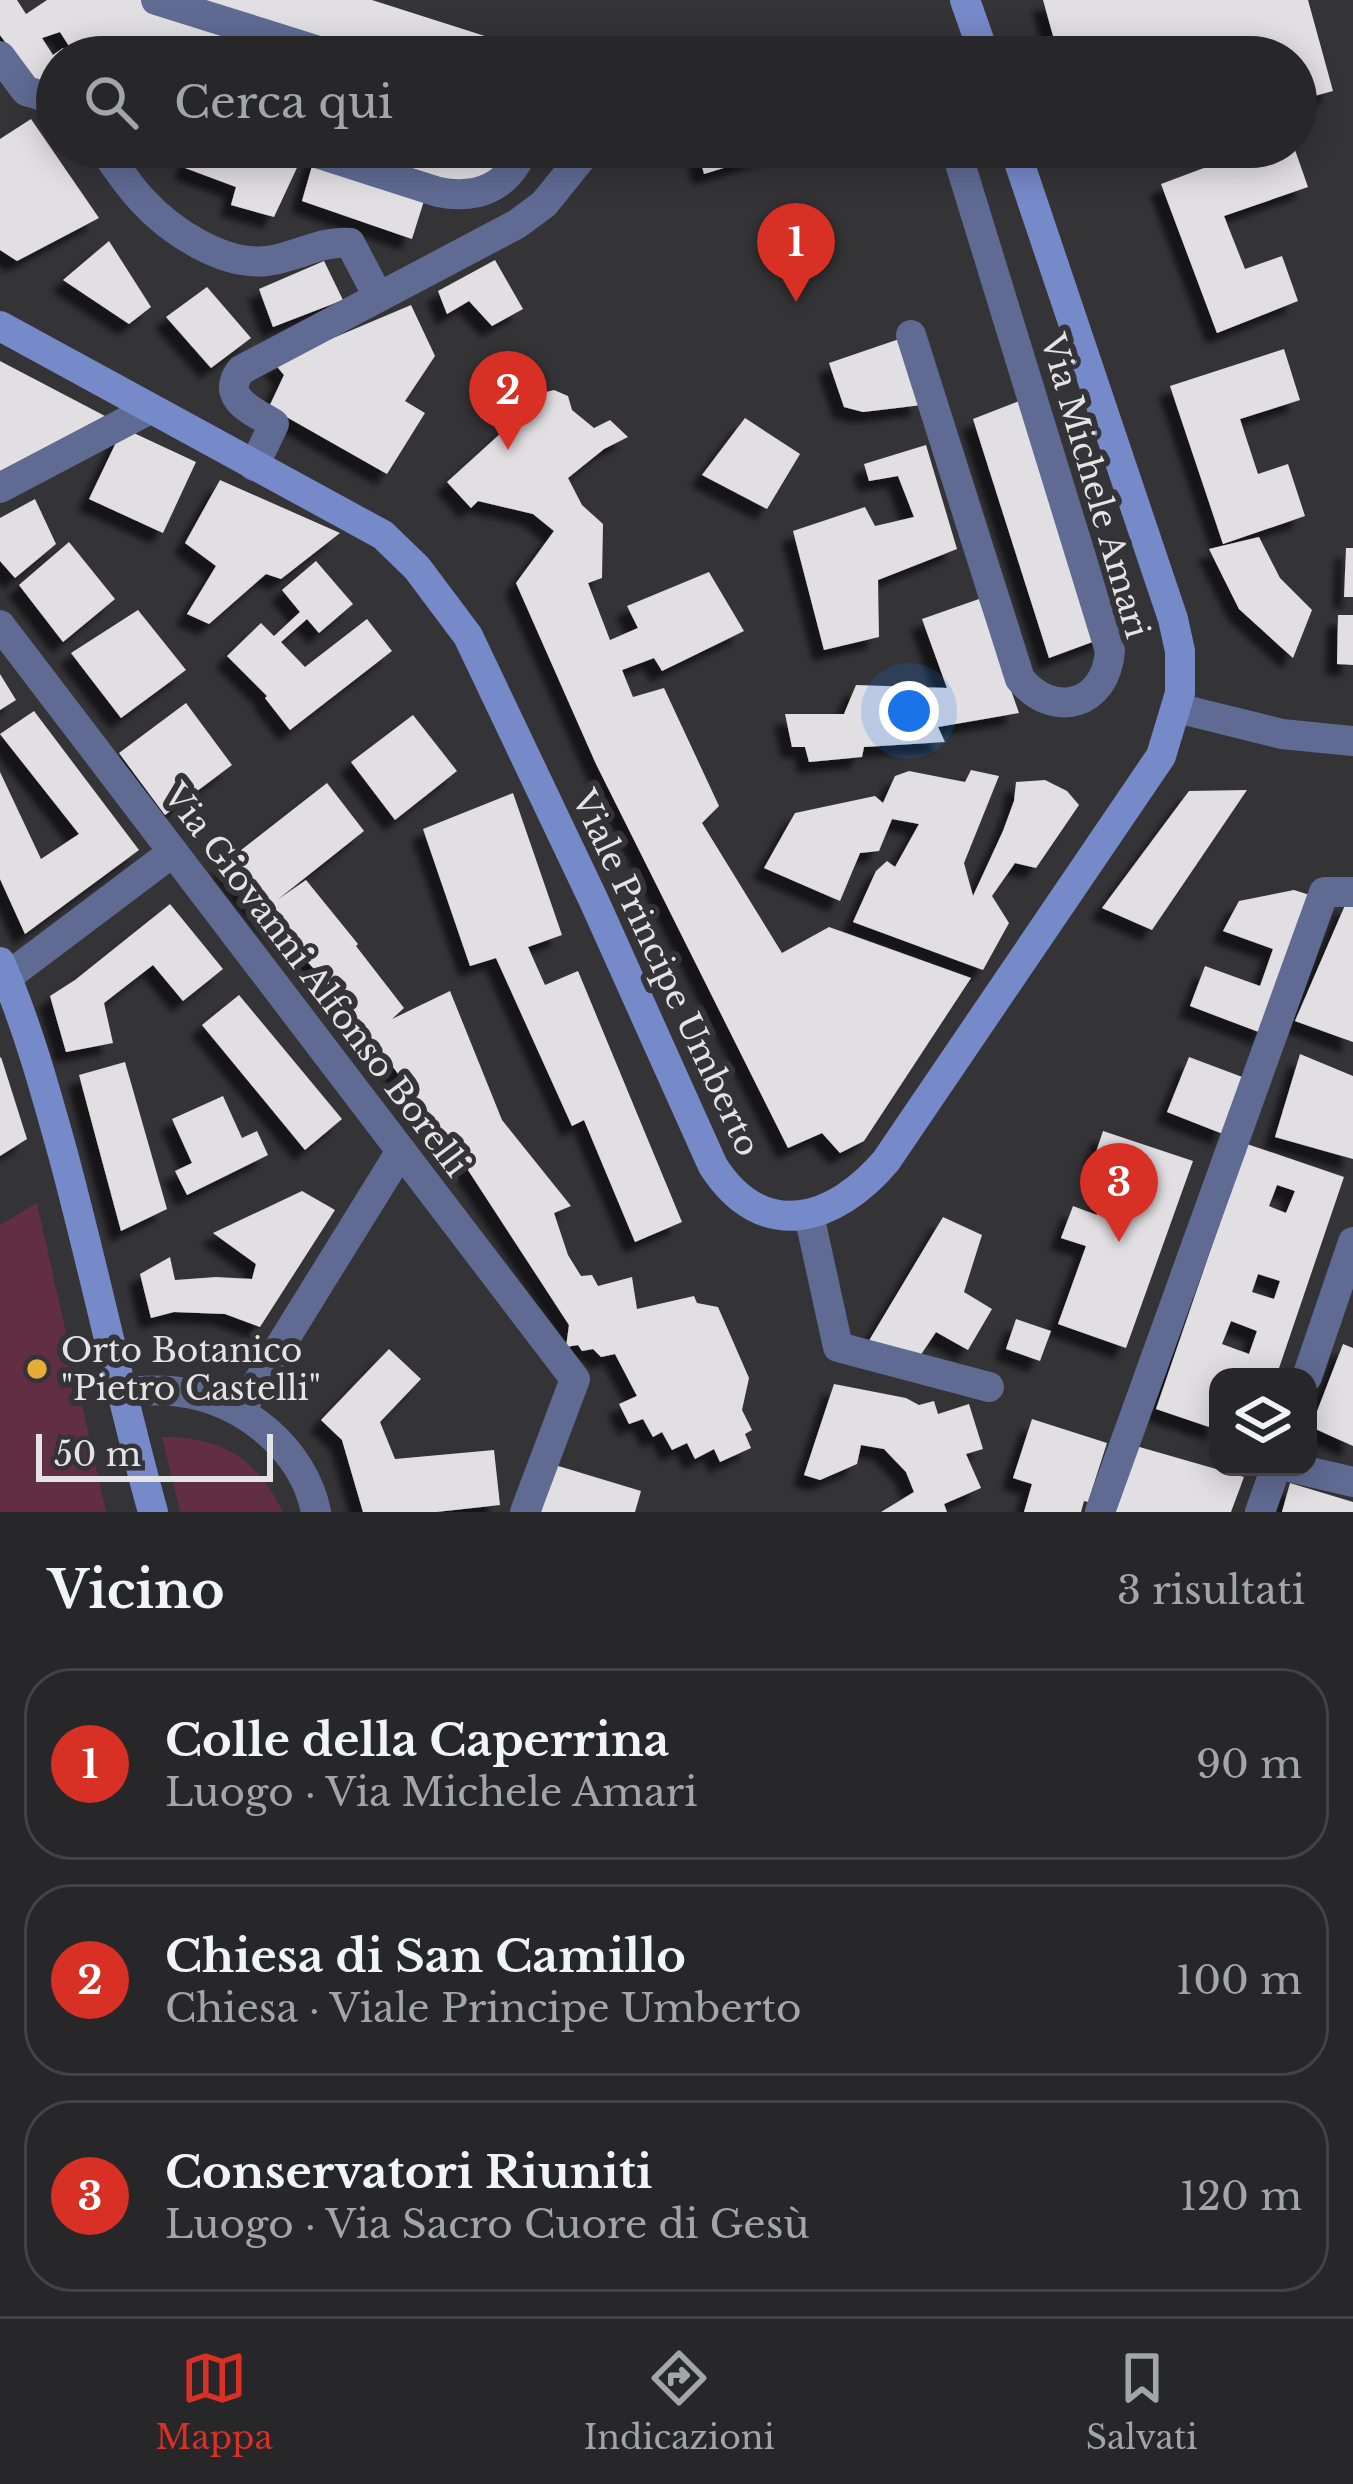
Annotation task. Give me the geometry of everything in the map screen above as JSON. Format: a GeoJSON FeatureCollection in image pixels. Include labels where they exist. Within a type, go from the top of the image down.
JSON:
{"type":"FeatureCollection","features":[{"type":"Feature","properties":{"kind":"main road"},"geometry":{"type":"LineString","coordinates":[[965,0],[970,36]]}},
{"type":"Feature","properties":{"kind":"main road"},"geometry":{"type":"LineString","coordinates":[[809,1215],[832,1207],[866,1184],[886,1161],[1161,756],[1177,708],[1181,672],[1173,619],[1021,168]]}},
{"type":"Feature","properties":{"kind":"main road","name":"Viale Principe Umberto"},"geometry":{"type":"LineString","coordinates":[[0,326],[383,535],[417,568],[468,636],[713,1166],[747,1202],[776,1213],[809,1215]]}},
{"type":"Feature","properties":{"kind":"main road"},"geometry":{"type":"LineString","coordinates":[[3,969],[54,1122],[152,1512]]}},
{"type":"Feature","properties":{"kind":"street"},"geometry":{"type":"LineString","coordinates":[[156,0],[268,36]]}},
{"type":"Feature","properties":{"kind":"street"},"geometry":{"type":"LineString","coordinates":[[0,56],[26,91],[36,94]]}},
{"type":"Feature","properties":{"kind":"street"},"geometry":{"type":"LineString","coordinates":[[118,168],[168,224],[232,257],[255,262],[336,242],[350,243],[378,296]]}},
{"type":"Feature","properties":{"kind":"street"},"geometry":{"type":"LineString","coordinates":[[363,168],[461,195],[501,183],[511,168]]}},
{"type":"Feature","properties":{"kind":"street"},"geometry":{"type":"LineString","coordinates":[[538,168],[557,187]]}},
{"type":"Feature","properties":{"kind":"street"},"geometry":{"type":"LineString","coordinates":[[254,466],[274,424],[236,397],[234,378],[253,362],[517,224],[544,204],[573,168]]}},
{"type":"Feature","properties":{"kind":"street","name":"Via Michele Amari"},"geometry":{"type":"LineString","coordinates":[[911,335],[1020,679],[1043,700],[1059,704],[1079,700],[1103,680],[1110,651],[961,168]]}},
{"type":"Feature","properties":{"kind":"street"},"geometry":{"type":"LineString","coordinates":[[0,488],[150,409]]}},
{"type":"Feature","properties":{"kind":"street","name":"Via Giovanni Alfonso Borelli"},"geometry":{"type":"LineString","coordinates":[[0,625],[574,1379],[525,1512]]}},
{"type":"Feature","properties":{"kind":"street"},"geometry":{"type":"LineString","coordinates":[[1177,708],[1282,734],[1353,741]]}},
{"type":"Feature","properties":{"kind":"street"},"geometry":{"type":"LineString","coordinates":[[3,969],[173,852]]}},
{"type":"Feature","properties":{"kind":"street"},"geometry":{"type":"LineString","coordinates":[[1100,1512],[1339,892]]}},
{"type":"Feature","properties":{"kind":"street"},"geometry":{"type":"LineString","coordinates":[[240,1411],[401,1151]]}},
{"type":"Feature","properties":{"kind":"street"},"geometry":{"type":"LineString","coordinates":[[809,1215],[838,1347],[989,1388]]}},
{"type":"Feature","properties":{"kind":"street"},"geometry":{"type":"LineString","coordinates":[[1310,1368],[1353,1243]]}},
{"type":"Feature","properties":{"kind":"street"},"geometry":{"type":"LineString","coordinates":[[122,1392],[184,1392],[240,1411],[271,1434],[298,1466],[316,1512]]}},
{"type":"Feature","properties":{"kind":"street"},"geometry":{"type":"LineString","coordinates":[[1317,1474],[1353,1482]]}},
{"type":"Feature","properties":{"kind":"street"},"geometry":{"type":"LineString","coordinates":[[1261,1512],[1273,1476]]}},
{"type":"Feature","properties":{"kind":"shaded area","name":"Orto Botanico \"Pietro Castelli\""},"geometry":{"type":"Polygon","coordinates":[[[37,1203],[106,1512],[0,1512],[0,1225],[37,1203]]]}},
{"type":"Feature","properties":{"kind":"shaded area"},"geometry":{"type":"Polygon","coordinates":[[[162,1437],[203,1441],[235,1454],[261,1478],[283,1512],[180,1512],[162,1437]]]}},
{"type":"Feature","properties":{"kind":"building"},"geometry":{"type":"Polygon","coordinates":[[[0,0],[17,0],[26,14],[47,0],[372,0],[485,36],[63,36],[60,32],[36,36],[36,81],[0,35],[0,0]]]}},
{"type":"Feature","properties":{"kind":"building"},"geometry":{"type":"Polygon","coordinates":[[[1043,0],[1308,0],[1333,91],[1317,95],[1317,36],[1053,36],[1043,0]]]}},
{"type":"Feature","properties":{"kind":"building"},"geometry":{"type":"Polygon","coordinates":[[[31,119],[36,126],[36,168],[65,168],[99,218],[17,261],[0,250],[0,139],[31,119]]]}},
{"type":"Feature","properties":{"kind":"building"},"geometry":{"type":"Polygon","coordinates":[[[185,168],[297,168],[274,217],[231,205],[236,187],[185,168]]]}},
{"type":"Feature","properties":{"kind":"building"},"geometry":{"type":"Polygon","coordinates":[[[311,168],[366,168],[428,188],[412,239],[302,201],[311,168]]]}},
{"type":"Feature","properties":{"kind":"building"},"geometry":{"type":"Polygon","coordinates":[[[411,168],[495,168],[459,183],[411,168]]]}},
{"type":"Feature","properties":{"kind":"building"},"geometry":{"type":"Polygon","coordinates":[[[1204,168],[1301,168],[1308,187],[1224,216],[1245,269],[1282,256],[1298,301],[1217,333],[1161,184],[1204,168]]]}},
{"type":"Feature","properties":{"kind":"building"},"geometry":{"type":"Polygon","coordinates":[[[109,241],[151,307],[129,324],[63,280],[109,241]]]}},
{"type":"Feature","properties":{"kind":"building"},"geometry":{"type":"Polygon","coordinates":[[[495,260],[523,309],[492,326],[469,301],[447,314],[438,291],[495,260]]]}},
{"type":"Feature","properties":{"kind":"building"},"geometry":{"type":"Polygon","coordinates":[[[324,261],[343,300],[273,327],[259,289],[324,261]]]}},
{"type":"Feature","properties":{"kind":"building"},"geometry":{"type":"Polygon","coordinates":[[[207,287],[251,338],[211,368],[166,317],[207,287]]]}},
{"type":"Feature","properties":{"kind":"building"},"geometry":{"type":"Polygon","coordinates":[[[411,305],[435,356],[405,401],[425,413],[387,474],[269,407],[284,375],[274,363],[411,305]]]}},
{"type":"Feature","properties":{"kind":"building"},"geometry":{"type":"Polygon","coordinates":[[[911,335],[922,405],[863,412],[844,407],[829,363],[911,335]]]}},
{"type":"Feature","properties":{"kind":"building"},"geometry":{"type":"Polygon","coordinates":[[[1284,349],[1300,400],[1240,419],[1258,474],[1288,464],[1305,516],[1223,544],[1170,386],[1284,349]]]}},
{"type":"Feature","properties":{"kind":"building"},"geometry":{"type":"Polygon","coordinates":[[[0,361],[105,416],[0,471],[0,361]]]}},
{"type":"Feature","properties":{"kind":"building"},"geometry":{"type":"Polygon","coordinates":[[[546,392],[568,396],[572,410],[594,428],[610,420],[628,437],[604,449],[568,478],[582,505],[603,524],[602,578],[588,583],[610,640],[638,628],[627,606],[709,572],[744,631],[662,671],[654,658],[622,670],[633,697],[664,688],[719,806],[702,823],[782,953],[829,927],[971,978],[864,1141],[840,1153],[822,1133],[788,1148],[596,764],[516,583],[554,531],[533,514],[478,501],[471,508],[447,482],[546,392]]]}},
{"type":"Feature","properties":{"kind":"building"},"geometry":{"type":"Polygon","coordinates":[[[1032,396],[1106,637],[1049,658],[973,419],[1032,396]]]}},
{"type":"Feature","properties":{"kind":"building"},"geometry":{"type":"Polygon","coordinates":[[[745,418],[800,454],[767,509],[702,475],[745,418]]]}},
{"type":"Feature","properties":{"kind":"building"},"geometry":{"type":"Polygon","coordinates":[[[123,428],[196,462],[163,533],[89,499],[123,428]]]}},
{"type":"Feature","properties":{"kind":"building"},"geometry":{"type":"Polygon","coordinates":[[[926,445],[957,549],[878,580],[879,637],[824,650],[793,531],[865,507],[875,526],[914,517],[898,476],[869,481],[864,464],[926,445]]]}},
{"type":"Feature","properties":{"kind":"building"},"geometry":{"type":"Polygon","coordinates":[[[220,480],[340,533],[281,579],[266,574],[209,624],[187,614],[216,566],[185,543],[220,480]]]}},
{"type":"Feature","properties":{"kind":"building"},"geometry":{"type":"Polygon","coordinates":[[[35,499],[56,544],[15,578],[0,561],[0,518],[35,499]]]}},
{"type":"Feature","properties":{"kind":"building"},"geometry":{"type":"Polygon","coordinates":[[[1259,537],[1280,578],[1312,610],[1293,658],[1239,609],[1209,549],[1259,537]]]}},
{"type":"Feature","properties":{"kind":"building"},"geometry":{"type":"Polygon","coordinates":[[[69,542],[115,599],[63,642],[19,585],[69,542]]]}},
{"type":"Feature","properties":{"kind":"building"},"geometry":{"type":"Polygon","coordinates":[[[1346,548],[1353,548],[1353,597],[1344,597],[1346,548]]]}},
{"type":"Feature","properties":{"kind":"building"},"geometry":{"type":"Polygon","coordinates":[[[316,561],[353,604],[319,633],[307,619],[281,642],[305,667],[367,619],[392,651],[290,730],[267,696],[227,656],[261,623],[274,636],[300,612],[282,590],[316,561]]]}},
{"type":"Feature","properties":{"kind":"building"},"geometry":{"type":"Polygon","coordinates":[[[979,599],[1019,713],[938,727],[945,742],[864,747],[862,757],[809,762],[805,747],[792,747],[785,714],[844,714],[856,685],[947,688],[922,619],[979,599]]]}},
{"type":"Feature","properties":{"kind":"building"},"geometry":{"type":"Polygon","coordinates":[[[138,610],[186,670],[121,718],[71,653],[138,610]]]}},
{"type":"Feature","properties":{"kind":"building"},"geometry":{"type":"Polygon","coordinates":[[[1338,615],[1353,615],[1353,665],[1337,664],[1338,615]]]}},
{"type":"Feature","properties":{"kind":"building"},"geometry":{"type":"Polygon","coordinates":[[[0,674],[16,700],[0,710],[0,674]]]}},
{"type":"Feature","properties":{"kind":"building"},"geometry":{"type":"Polygon","coordinates":[[[186,703],[232,765],[165,815],[119,753],[186,703]]]}},
{"type":"Feature","properties":{"kind":"building"},"geometry":{"type":"Polygon","coordinates":[[[34,711],[139,850],[25,934],[0,879],[0,772],[41,859],[79,834],[0,734],[34,711]]]}},
{"type":"Feature","properties":{"kind":"building"},"geometry":{"type":"Polygon","coordinates":[[[413,715],[457,771],[395,820],[351,762],[413,715]]]}},
{"type":"Feature","properties":{"kind":"building"},"geometry":{"type":"Polygon","coordinates":[[[971,770],[999,776],[964,863],[973,896],[1003,831],[1016,782],[1045,780],[1067,791],[1079,805],[1036,868],[1015,863],[992,896],[1009,923],[983,970],[853,922],[876,871],[887,861],[895,867],[919,824],[892,819],[879,851],[860,853],[840,901],[764,868],[795,813],[875,796],[883,803],[895,776],[909,771],[965,782],[971,770]]]}},
{"type":"Feature","properties":{"kind":"building"},"geometry":{"type":"Polygon","coordinates":[[[327,783],[364,831],[277,900],[306,880],[404,1008],[392,1019],[450,991],[502,1120],[571,1206],[554,1213],[568,1255],[581,1276],[592,1275],[598,1286],[632,1277],[637,1309],[694,1296],[697,1303],[718,1307],[749,1378],[742,1410],[752,1430],[745,1434],[751,1448],[720,1462],[714,1449],[695,1459],[687,1443],[672,1450],[662,1432],[653,1437],[643,1419],[629,1424],[619,1404],[637,1396],[615,1354],[601,1357],[593,1349],[566,1347],[569,1325],[453,1147],[318,973],[222,865],[327,783]]]}},
{"type":"Feature","properties":{"kind":"building"},"geometry":{"type":"Polygon","coordinates":[[[1247,790],[1152,930],[1102,908],[1189,791],[1247,790]]]}},
{"type":"Feature","properties":{"kind":"building"},"geometry":{"type":"Polygon","coordinates":[[[513,793],[562,935],[528,947],[545,985],[578,971],[682,1222],[635,1242],[584,1120],[572,1126],[496,958],[470,966],[423,829],[513,793]]]}},
{"type":"Feature","properties":{"kind":"building"},"geometry":{"type":"Polygon","coordinates":[[[1294,890],[1316,897],[1264,1034],[1190,1006],[1205,966],[1260,986],[1273,949],[1223,931],[1239,901],[1294,890]]]}},
{"type":"Feature","properties":{"kind":"building"},"geometry":{"type":"Polygon","coordinates":[[[1346,903],[1353,903],[1353,1042],[1295,1021],[1346,903]]]}},
{"type":"Feature","properties":{"kind":"building"},"geometry":{"type":"Polygon","coordinates":[[[170,904],[223,969],[183,1001],[153,965],[104,1003],[113,1043],[66,1052],[50,996],[170,904]]]}},
{"type":"Feature","properties":{"kind":"building"},"geometry":{"type":"Polygon","coordinates":[[[239,995],[342,1119],[305,1150],[202,1025],[239,995]]]}},
{"type":"Feature","properties":{"kind":"building"},"geometry":{"type":"Polygon","coordinates":[[[1300,1054],[1353,1076],[1353,1159],[1275,1137],[1300,1054]]]}},
{"type":"Feature","properties":{"kind":"building"},"geometry":{"type":"Polygon","coordinates":[[[1189,1057],[1245,1078],[1223,1134],[1167,1112],[1189,1057]]]}},
{"type":"Feature","properties":{"kind":"building"},"geometry":{"type":"Polygon","coordinates":[[[0,1058],[27,1139],[0,1156],[0,1058]]]}},
{"type":"Feature","properties":{"kind":"building"},"geometry":{"type":"Polygon","coordinates":[[[125,1062],[167,1209],[121,1231],[79,1075],[125,1062]]]}},
{"type":"Feature","properties":{"kind":"building"},"geometry":{"type":"Polygon","coordinates":[[[223,1096],[242,1138],[257,1131],[268,1155],[187,1195],[175,1171],[192,1163],[172,1119],[223,1096]]]}},
{"type":"Feature","properties":{"kind":"building"},"geometry":{"type":"Polygon","coordinates":[[[1103,1131],[1193,1161],[1126,1348],[1058,1324],[1086,1246],[1061,1238],[1073,1206],[1097,1215],[1115,1165],[1094,1158],[1103,1131]]]}},
{"type":"Feature","properties":{"kind":"building"},"geometry":{"type":"Polygon","coordinates":[[[1247,1144],[1344,1177],[1279,1368],[1209,1368],[1209,1427],[1156,1409],[1247,1144]],[[1277,1185],[1269,1206],[1286,1213],[1295,1191],[1277,1185]],[[1258,1274],[1252,1292],[1274,1299],[1280,1281],[1258,1274]],[[1231,1321],[1222,1344],[1249,1354],[1257,1331],[1231,1321]]]}},
{"type":"Feature","properties":{"kind":"building"},"geometry":{"type":"Polygon","coordinates":[[[302,1191],[335,1210],[260,1327],[225,1314],[174,1312],[151,1318],[140,1274],[170,1257],[175,1280],[252,1279],[256,1264],[213,1233],[302,1191]]]}},
{"type":"Feature","properties":{"kind":"building"},"geometry":{"type":"Polygon","coordinates":[[[943,1217],[982,1235],[964,1292],[992,1309],[968,1350],[936,1332],[920,1356],[867,1344],[943,1217]]]}},
{"type":"Feature","properties":{"kind":"building"},"geometry":{"type":"Polygon","coordinates":[[[1016,1319],[1051,1331],[1040,1361],[1006,1349],[1016,1319]]]}},
{"type":"Feature","properties":{"kind":"building"},"geometry":{"type":"Polygon","coordinates":[[[1343,1344],[1353,1348],[1353,1446],[1317,1430],[1317,1411],[1343,1344]]]}},
{"type":"Feature","properties":{"kind":"building"},"geometry":{"type":"Polygon","coordinates":[[[389,1349],[421,1379],[380,1422],[395,1459],[494,1450],[500,1505],[436,1512],[363,1512],[342,1440],[321,1420],[389,1349]]]}},
{"type":"Feature","properties":{"kind":"building"},"geometry":{"type":"Polygon","coordinates":[[[834,1384],[906,1398],[919,1405],[934,1401],[938,1414],[969,1404],[983,1449],[966,1454],[981,1488],[944,1504],[947,1512],[881,1512],[914,1492],[906,1472],[884,1449],[861,1445],[857,1464],[820,1480],[804,1475],[834,1384]]]}},
{"type":"Feature","properties":{"kind":"building"},"geometry":{"type":"Polygon","coordinates":[[[1032,1419],[1107,1443],[1081,1512],[1024,1512],[1032,1484],[1013,1478],[1032,1419]]]}},
{"type":"Feature","properties":{"kind":"building"},"geometry":{"type":"Polygon","coordinates":[[[1136,1446],[1209,1467],[1209,1476],[1244,1477],[1231,1512],[1111,1512],[1136,1446]]]}},
{"type":"Feature","properties":{"kind":"building"},"geometry":{"type":"Polygon","coordinates":[[[555,1465],[641,1491],[635,1512],[541,1512],[555,1465]]]}},
{"type":"Feature","properties":{"kind":"building"},"geometry":{"type":"Polygon","coordinates":[[[1290,1483],[1353,1502],[1353,1512],[1282,1512],[1290,1483]]]}},
{"type":"Feature","properties":{"kind":"place","name":"Colle della Caperrina"},"geometry":{"type":"Point","coordinates":[796,302]}},
{"type":"Feature","properties":{"kind":"place","name":"Chiesa di San Camillo"},"geometry":{"type":"Point","coordinates":[508,450]}},
{"type":"Feature","properties":{"kind":"place","name":"Conservatori Riuniti"},"geometry":{"type":"Point","coordinates":[1119,1242]}},
{"type":"Feature","properties":{"kind":"place","name":"Orto Botanico \"Pietro Castelli\""},"geometry":{"type":"Point","coordinates":[37,1369]}}]}
